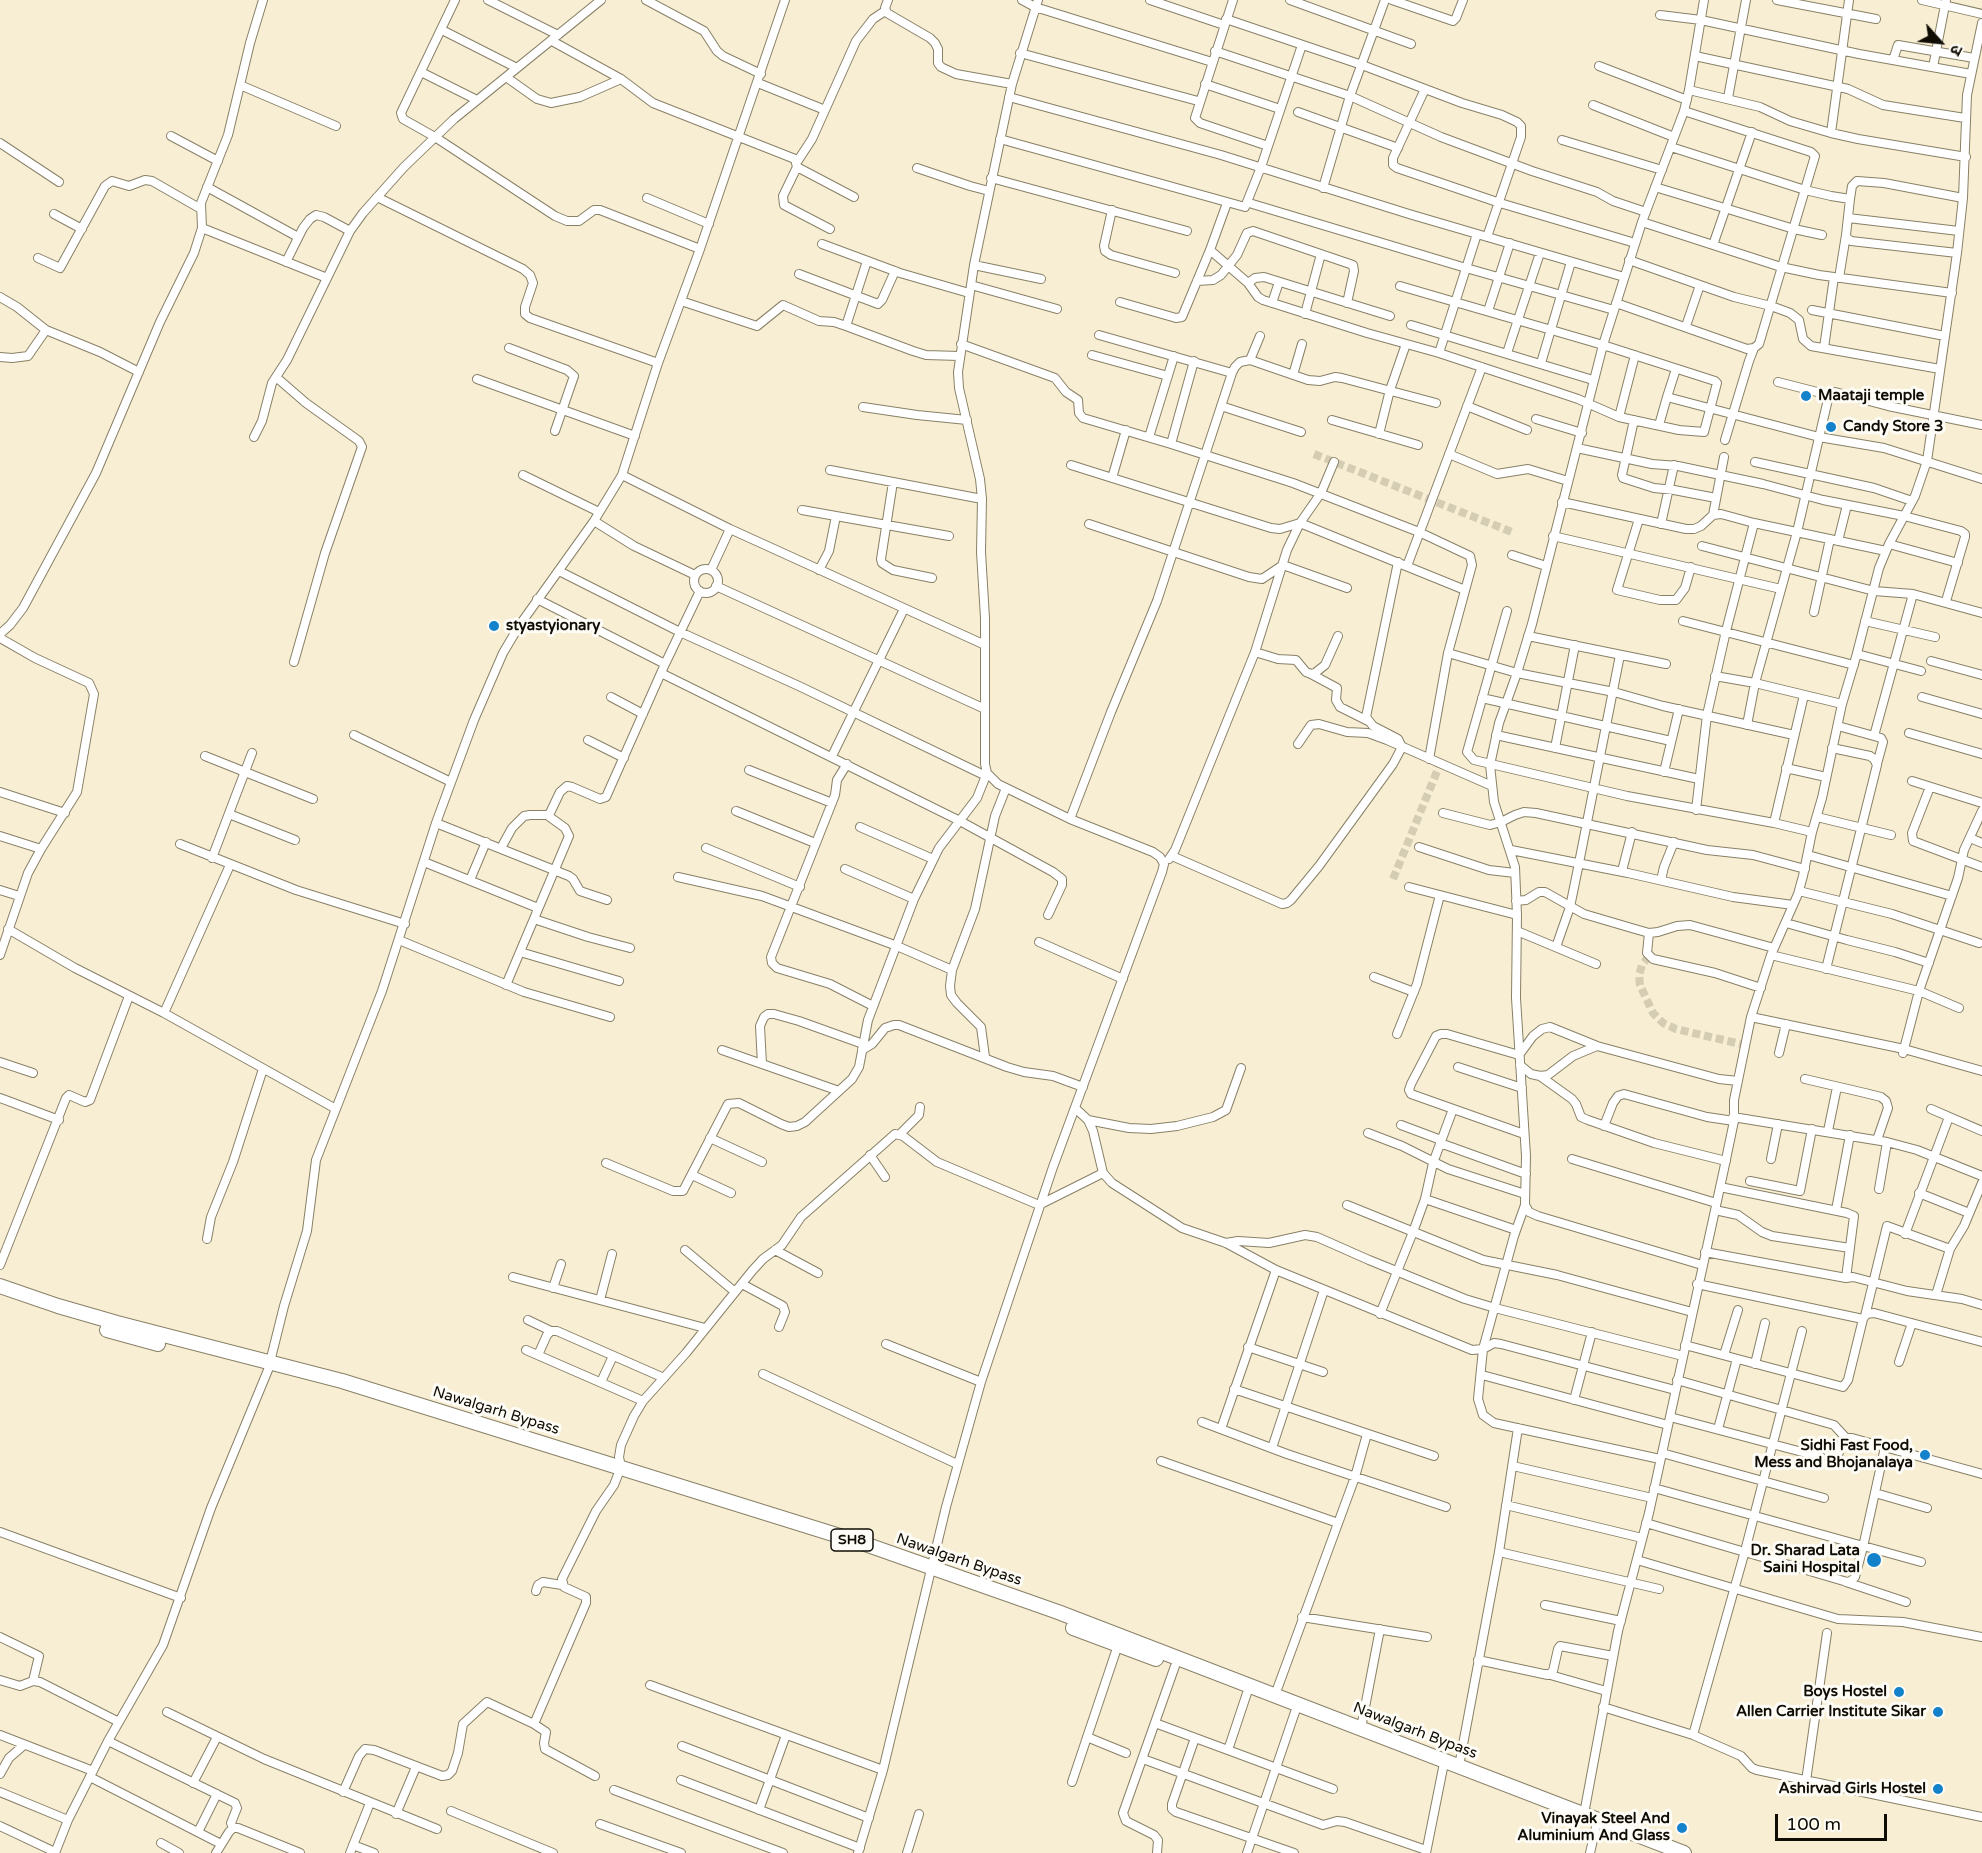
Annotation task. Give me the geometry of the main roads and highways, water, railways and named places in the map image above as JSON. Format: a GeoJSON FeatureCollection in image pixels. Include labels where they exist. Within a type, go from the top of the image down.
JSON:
{"type":"FeatureCollection","features":[{"type":"Feature","properties":{"kind":"main road","name":"Nawalgarh Bypass"},"geometry":{"type":"LineString","coordinates":[[0,1286],[58,1306],[269,1366]]}},
{"type":"Feature","properties":{"kind":"main road","name":"Nawalgarh Bypass"},"geometry":{"type":"LineString","coordinates":[[0,1296],[133,1338],[342,1381],[620,1471],[862,1543],[1118,1646],[1665,1853]]}},
{"type":"Feature","properties":{"kind":"main road","name":"Nawalgarh Bypass"},"geometry":{"type":"LineString","coordinates":[[930,1572],[1058,1612],[1684,1853]]}},
{"type":"Feature","properties":{"kind":"tunnel"},"geometry":{"type":"LineString","coordinates":[[1314,454],[1512,532]]}},
{"type":"Feature","properties":{"kind":"tunnel"},"geometry":{"type":"LineString","coordinates":[[1393,879],[1440,764]]}},
{"type":"Feature","properties":{"kind":"tunnel"},"geometry":{"type":"LineString","coordinates":[[1649,956],[1642,965],[1639,975],[1640,985],[1653,1013],[1663,1023],[1676,1029],[1745,1045]]}},
{"type":"Feature","properties":{"kind":"place","name":"Maataji temple"},"geometry":{"type":"Point","coordinates":[1806,396]}},
{"type":"Feature","properties":{"kind":"place","name":"Candy Store 3"},"geometry":{"type":"Point","coordinates":[1831,427]}},
{"type":"Feature","properties":{"kind":"place","name":"styastyionary"},"geometry":{"type":"Point","coordinates":[494,626]}},
{"type":"Feature","properties":{"kind":"place","name":"Sidhi Fast Food, Mess and Bhojanalaya"},"geometry":{"type":"Point","coordinates":[1925,1455]}},
{"type":"Feature","properties":{"kind":"place","name":"Dr. Sharad Lata Saini Hospital"},"geometry":{"type":"Point","coordinates":[1874,1560]}},
{"type":"Feature","properties":{"kind":"place","name":"Boys Hostel"},"geometry":{"type":"Point","coordinates":[1899,1692]}},
{"type":"Feature","properties":{"kind":"place","name":"Allen Carrier Institute Sikar"},"geometry":{"type":"Point","coordinates":[1938,1712]}},
{"type":"Feature","properties":{"kind":"place","name":"Ashirvad Girls Hostel"},"geometry":{"type":"Point","coordinates":[1938,1789]}},
{"type":"Feature","properties":{"kind":"place","name":"Vinayak Steel And Aluminium And Glass"},"geometry":{"type":"Point","coordinates":[1682,1828]}}]}
